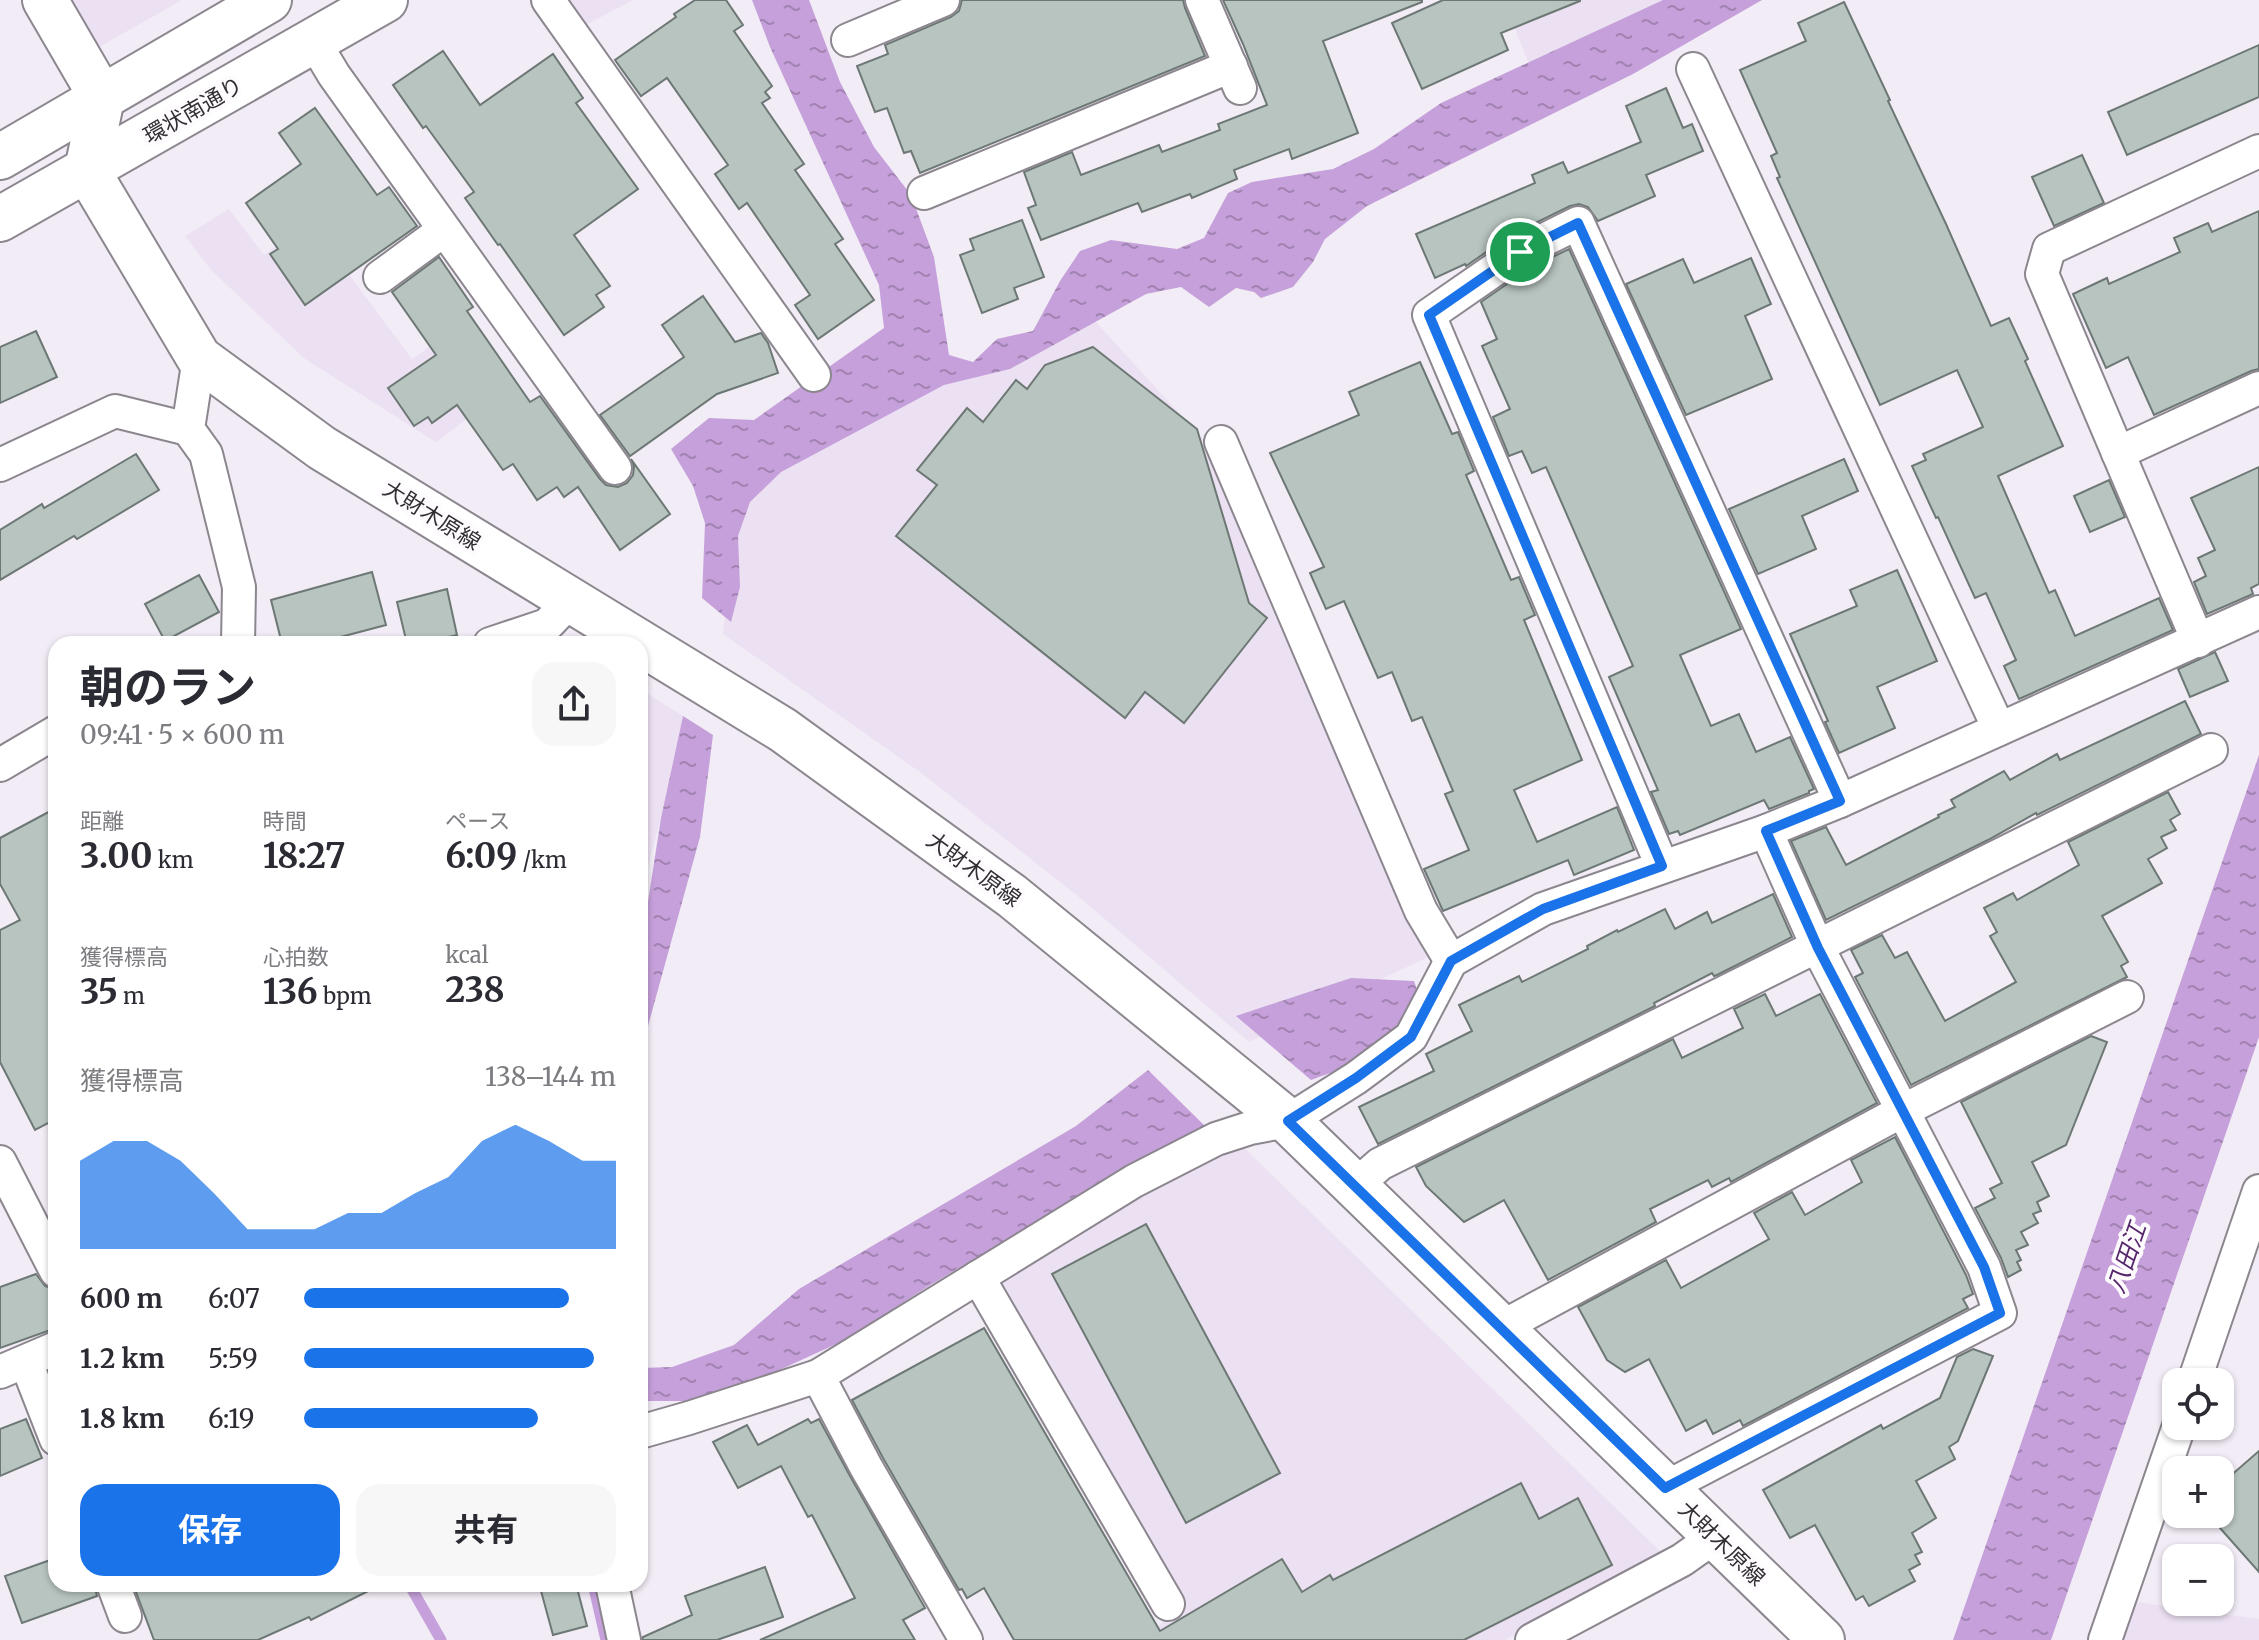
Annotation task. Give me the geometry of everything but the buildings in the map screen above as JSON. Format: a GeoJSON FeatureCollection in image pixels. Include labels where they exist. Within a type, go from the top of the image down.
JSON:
{"type":"FeatureCollection","features":[{"type":"Feature","properties":{"kind":"street"},"geometry":{"type":"LineString","coordinates":[[45,0],[102,98],[87,170]]}},
{"type":"Feature","properties":{"kind":"street"},"geometry":{"type":"LineString","coordinates":[[0,157],[269,0]]}},
{"type":"Feature","properties":{"kind":"street","name":"環状南通り"},"geometry":{"type":"LineString","coordinates":[[0,219],[385,0]]}},
{"type":"Feature","properties":{"kind":"street"},"geometry":{"type":"LineString","coordinates":[[548,0],[814,375]]}},
{"type":"Feature","properties":{"kind":"street"},"geometry":{"type":"LineString","coordinates":[[848,40],[943,0]]}},
{"type":"Feature","properties":{"kind":"street"},"geometry":{"type":"LineString","coordinates":[[924,193],[1236,77],[1202,0]]}},
{"type":"Feature","properties":{"kind":"street"},"geometry":{"type":"LineString","coordinates":[[313,40],[334,75],[615,468]]}},
{"type":"Feature","properties":{"kind":"street"},"geometry":{"type":"LineString","coordinates":[[1693,69],[1999,729]]}},
{"type":"Feature","properties":{"kind":"street"},"geometry":{"type":"LineString","coordinates":[[2198,641],[2042,274],[2049,249],[2259,151]]}},
{"type":"Feature","properties":{"kind":"street","name":"大財木原線"},"geometry":{"type":"LineString","coordinates":[[87,170],[199,358],[322,448],[628,636]]}},
{"type":"Feature","properties":{"kind":"street"},"geometry":{"type":"LineString","coordinates":[[1662,866],[1429,315],[1520,252],[1578,223],[1840,801]]}},
{"type":"Feature","properties":{"kind":"street"},"geometry":{"type":"LineString","coordinates":[[380,277],[444,230]]}},
{"type":"Feature","properties":{"kind":"street"},"geometry":{"type":"LineString","coordinates":[[188,429],[199,358]]}},
{"type":"Feature","properties":{"kind":"street"},"geometry":{"type":"LineString","coordinates":[[2118,453],[2259,388]]}},
{"type":"Feature","properties":{"kind":"street"},"geometry":{"type":"LineString","coordinates":[[0,465],[115,411],[188,429],[206,454],[239,587],[238,636]]}},
{"type":"Feature","properties":{"kind":"street"},"geometry":{"type":"LineString","coordinates":[[1221,442],[1421,911],[1451,961]]}},
{"type":"Feature","properties":{"kind":"street"},"geometry":{"type":"LineString","coordinates":[[514,636],[547,625],[570,601]]}},
{"type":"Feature","properties":{"kind":"street"},"geometry":{"type":"LineString","coordinates":[[648,1430],[818,1376],[1134,1181],[1216,1139],[1250,1128],[1288,1121],[1356,1078],[1411,1037],[1451,961],[1543,909],[1766,831],[1840,801],[2259,612]]}},
{"type":"Feature","properties":{"kind":"street","name":"大財木原線"},"geometry":{"type":"LineString","coordinates":[[648,648],[783,730],[1012,896],[1288,1121],[1716,1536],[1811,1637]]}},
{"type":"Feature","properties":{"kind":"street"},"geometry":{"type":"LineString","coordinates":[[0,765],[48,737]]}},
{"type":"Feature","properties":{"kind":"street"},"geometry":{"type":"LineString","coordinates":[[1355,1186],[1380,1164],[2211,750]]}},
{"type":"Feature","properties":{"kind":"street"},"geometry":{"type":"LineString","coordinates":[[1665,1488],[2000,1313],[1984,1267],[1818,948],[1766,831]]}},
{"type":"Feature","properties":{"kind":"street"},"geometry":{"type":"LineString","coordinates":[[1500,1328],[1904,1110],[2127,997]]}},
{"type":"Feature","properties":{"kind":"street"},"geometry":{"type":"LineString","coordinates":[[0,1162],[48,1255]]}},
{"type":"Feature","properties":{"kind":"street"},"geometry":{"type":"LineString","coordinates":[[2199,1368],[2259,1191]]}},
{"type":"Feature","properties":{"kind":"street"},"geometry":{"type":"LineString","coordinates":[[978,1277],[1168,1604]]}},
{"type":"Feature","properties":{"kind":"street"},"geometry":{"type":"LineString","coordinates":[[48,1352],[13,1367],[48,1426]]}},
{"type":"Feature","properties":{"kind":"street"},"geometry":{"type":"LineString","coordinates":[[818,1376],[866,1467],[966,1640]]}},
{"type":"Feature","properties":{"kind":"street"},"geometry":{"type":"LineString","coordinates":[[2105,1640],[2174,1440]]}},
{"type":"Feature","properties":{"kind":"street"},"geometry":{"type":"LineString","coordinates":[[1532,1640],[1682,1560],[1716,1536]]}},
{"type":"Feature","properties":{"kind":"street"},"geometry":{"type":"LineString","coordinates":[[116,1592],[125,1616]]}},
{"type":"Feature","properties":{"kind":"street"},"geometry":{"type":"LineString","coordinates":[[614,1592],[624,1640]]}},
{"type":"Feature","properties":{"kind":"shaded area"},"geometry":{"type":"Polygon","coordinates":[[[67,0],[182,0],[96,49],[67,0]]]}},
{"type":"Feature","properties":{"kind":"shaded area"},"geometry":{"type":"Polygon","coordinates":[[[557,0],[633,0],[578,29],[557,0]]]}},
{"type":"Feature","properties":{"kind":"shaded area"},"geometry":{"type":"Polygon","coordinates":[[[1503,0],[1684,0],[1532,71],[1503,0]]]}},
{"type":"Feature","properties":{"kind":"shaded area"},"geometry":{"type":"Polygon","coordinates":[[[229,209],[264,255],[310,222],[412,359],[432,345],[480,409],[436,442],[305,359],[211,270],[185,236],[229,209]]]}},
{"type":"Feature","properties":{"kind":"shaded area"},"geometry":{"type":"Polygon","coordinates":[[[1096,322],[1209,446],[1430,956],[1249,1042],[1079,897],[920,772],[723,634],[739,497],[933,379],[1096,322]]]}},
{"type":"Feature","properties":{"kind":"shaded area"},"geometry":{"type":"Polygon","coordinates":[[[648,694],[683,716],[648,866],[648,694]]]}},
{"type":"Feature","properties":{"kind":"shaded area"},"geometry":{"type":"Polygon","coordinates":[[[1237,1141],[1663,1554],[1505,1640],[1137,1640],[1181,1611],[995,1282],[1219,1146],[1237,1141]]]}},
{"type":"Feature","properties":{"kind":"shaded area"},"geometry":{"type":"Polygon","coordinates":[[[2129,1601],[2162,1606],[2162,1616],[2234,1616],[2259,1619],[2259,1640],[2115,1640],[2129,1601]]]}},
{"type":"Feature","properties":{"kind":"water"},"geometry":{"type":"Polygon","coordinates":[[[752,0],[809,0],[840,82],[874,147],[911,195],[934,257],[949,355],[973,362],[997,339],[1033,331],[1080,251],[1111,240],[1177,249],[1204,238],[1228,193],[1252,182],[1333,169],[1374,149],[1441,103],[1663,0],[1762,0],[1633,74],[1367,206],[1325,239],[1313,262],[1293,287],[1261,298],[1254,292],[1236,288],[1209,307],[1181,287],[1146,294],[1010,369],[944,385],[781,472],[750,502],[738,536],[740,587],[731,622],[702,598],[705,523],[693,486],[671,449],[709,418],[754,420],[884,328],[879,285],[770,47],[752,0]]]}},
{"type":"Feature","properties":{"kind":"water"},"geometry":{"type":"Polygon","coordinates":[[[683,716],[713,735],[700,837],[648,1026],[648,902],[661,818],[683,716]]]}},
{"type":"Feature","properties":{"kind":"water","name":"八田江"},"geometry":{"type":"Polygon","coordinates":[[[2259,755],[2259,1037],[2051,1640],[1953,1640],[2259,755]]]}},
{"type":"Feature","properties":{"kind":"water"},"geometry":{"type":"Polygon","coordinates":[[[1351,978],[1414,981],[1418,993],[1392,1033],[1349,1066],[1311,1080],[1236,1016],[1351,978]]]}},
{"type":"Feature","properties":{"kind":"water"},"geometry":{"type":"Polygon","coordinates":[[[1148,1070],[1206,1127],[1160,1148],[927,1287],[845,1340],[751,1383],[694,1401],[648,1401],[648,1368],[672,1367],[734,1345],[799,1289],[1076,1126],[1148,1070]]]}},
{"type":"Feature","properties":{"kind":"waterway"},"geometry":{"type":"LineString","coordinates":[[414,1592],[441,1640]]}},
{"type":"Feature","properties":{"kind":"waterway"},"geometry":{"type":"LineString","coordinates":[[595,1592],[606,1640]]}},
{"type":"Feature","properties":{"kind":"route"},"geometry":{"type":"LineString","coordinates":[[1578,223],[1797,705],[1840,801],[1766,831],[1818,948],[1984,1267],[2000,1313],[1665,1488],[1288,1121],[1356,1078],[1411,1037],[1451,961],[1543,909],[1662,866],[1429,315],[1520,252],[1578,223]]}}]}
